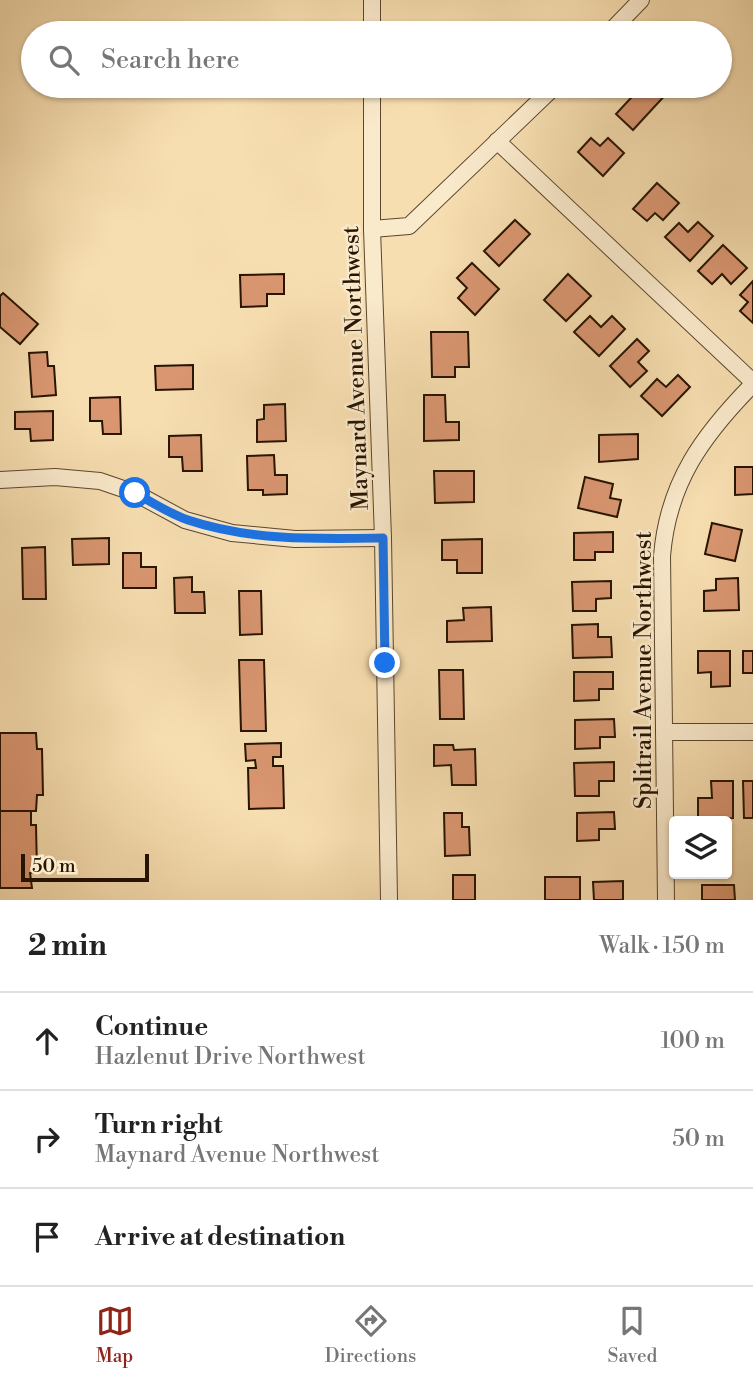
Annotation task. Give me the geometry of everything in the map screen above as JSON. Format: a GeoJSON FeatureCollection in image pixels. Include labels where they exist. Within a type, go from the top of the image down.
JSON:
{"type":"FeatureCollection","features":[{"type":"Feature","properties":{"kind":"street"},"geometry":{"type":"LineString","coordinates":[[372,0],[372,21]]}},
{"type":"Feature","properties":{"kind":"street"},"geometry":{"type":"LineString","coordinates":[[621,21],[641,0]]}},
{"type":"Feature","properties":{"kind":"street","name":"Maynard Avenue Northwest"},"geometry":{"type":"LineString","coordinates":[[372,98],[372,229],[383,538],[389,900]]}},
{"type":"Feature","properties":{"kind":"street"},"geometry":{"type":"LineString","coordinates":[[372,229],[409,226],[542,98]]}},
{"type":"Feature","properties":{"kind":"street","name":"Splitrail Avenue Northwest"},"geometry":{"type":"LineString","coordinates":[[497,141],[753,383],[697,450],[674,494],[664,528],[662,556],[666,900]]}},
{"type":"Feature","properties":{"kind":"street"},"geometry":{"type":"LineString","coordinates":[[0,480],[55,477],[100,481],[135,493],[185,520],[232,533],[296,538],[383,538]]}},
{"type":"Feature","properties":{"kind":"street"},"geometry":{"type":"LineString","coordinates":[[664,732],[753,732]]}},
{"type":"Feature","properties":{"kind":"building"},"geometry":{"type":"Polygon","coordinates":[[[631,98],[662,98],[633,130],[616,114],[631,98]]]}},
{"type":"Feature","properties":{"kind":"building"},"geometry":{"type":"Polygon","coordinates":[[[591,138],[600,146],[608,138],[624,153],[603,176],[578,152],[591,138]]]}},
{"type":"Feature","properties":{"kind":"building"},"geometry":{"type":"Polygon","coordinates":[[[657,183],[679,203],[663,220],[655,213],[647,221],[633,209],[657,183]]]}},
{"type":"Feature","properties":{"kind":"building"},"geometry":{"type":"Polygon","coordinates":[[[515,220],[530,234],[499,266],[484,251],[515,220]]]}},
{"type":"Feature","properties":{"kind":"building"},"geometry":{"type":"Polygon","coordinates":[[[698,222],[713,236],[690,261],[665,237],[679,223],[688,232],[698,222]]]}},
{"type":"Feature","properties":{"kind":"building"},"geometry":{"type":"Polygon","coordinates":[[[723,245],[747,268],[731,284],[722,274],[712,284],[698,271],[723,245]]]}},
{"type":"Feature","properties":{"kind":"building"},"geometry":{"type":"Polygon","coordinates":[[[472,263],[499,289],[475,315],[458,298],[467,288],[457,278],[472,263]]]}},
{"type":"Feature","properties":{"kind":"building"},"geometry":{"type":"Polygon","coordinates":[[[284,274],[284,294],[267,294],[267,306],[241,307],[240,275],[284,274]]]}},
{"type":"Feature","properties":{"kind":"building"},"geometry":{"type":"Polygon","coordinates":[[[568,274],[591,296],[566,321],[544,300],[568,274]]]}},
{"type":"Feature","properties":{"kind":"building"},"geometry":{"type":"Polygon","coordinates":[[[753,281],[753,323],[740,311],[748,302],[740,295],[753,281]]]}},
{"type":"Feature","properties":{"kind":"building"},"geometry":{"type":"Polygon","coordinates":[[[3,293],[38,324],[20,344],[0,327],[0,296],[3,293]]]}},
{"type":"Feature","properties":{"kind":"building"},"geometry":{"type":"Polygon","coordinates":[[[590,316],[601,327],[612,316],[625,329],[599,356],[574,332],[590,316]]]}},
{"type":"Feature","properties":{"kind":"building"},"geometry":{"type":"Polygon","coordinates":[[[431,332],[468,332],[469,367],[455,367],[455,377],[432,377],[431,332]]]}},
{"type":"Feature","properties":{"kind":"building"},"geometry":{"type":"Polygon","coordinates":[[[637,339],[649,351],[638,362],[647,371],[630,387],[610,366],[637,339]]]}},
{"type":"Feature","properties":{"kind":"building"},"geometry":{"type":"Polygon","coordinates":[[[47,352],[48,366],[54,366],[56,395],[32,397],[29,353],[47,352]]]}},
{"type":"Feature","properties":{"kind":"building"},"geometry":{"type":"Polygon","coordinates":[[[193,365],[193,389],[156,390],[155,366],[193,365]]]}},
{"type":"Feature","properties":{"kind":"building"},"geometry":{"type":"Polygon","coordinates":[[[678,375],[690,387],[662,416],[641,396],[657,379],[666,387],[678,375]]]}},
{"type":"Feature","properties":{"kind":"building"},"geometry":{"type":"Polygon","coordinates":[[[424,395],[445,395],[446,422],[459,422],[459,440],[424,441],[424,395]]]}},
{"type":"Feature","properties":{"kind":"building"},"geometry":{"type":"Polygon","coordinates":[[[120,397],[121,434],[103,434],[102,421],[90,421],[90,398],[120,397]]]}},
{"type":"Feature","properties":{"kind":"building"},"geometry":{"type":"Polygon","coordinates":[[[285,404],[286,441],[257,442],[257,420],[264,419],[264,405],[285,404]]]}},
{"type":"Feature","properties":{"kind":"building"},"geometry":{"type":"Polygon","coordinates":[[[53,411],[53,440],[31,441],[30,429],[15,429],[15,412],[53,411]]]}},
{"type":"Feature","properties":{"kind":"building"},"geometry":{"type":"Polygon","coordinates":[[[638,434],[638,459],[599,462],[599,435],[638,434]]]}},
{"type":"Feature","properties":{"kind":"building"},"geometry":{"type":"Polygon","coordinates":[[[201,435],[202,471],[183,471],[182,457],[169,457],[169,436],[201,435]]]}},
{"type":"Feature","properties":{"kind":"building"},"geometry":{"type":"Polygon","coordinates":[[[274,455],[275,475],[287,475],[287,494],[263,495],[263,490],[248,490],[247,456],[274,455]]]}},
{"type":"Feature","properties":{"kind":"building"},"geometry":{"type":"Polygon","coordinates":[[[735,467],[753,467],[753,494],[735,495],[735,467]]]}},
{"type":"Feature","properties":{"kind":"building"},"geometry":{"type":"Polygon","coordinates":[[[434,471],[474,471],[474,502],[435,503],[434,471]]]}},
{"type":"Feature","properties":{"kind":"building"},"geometry":{"type":"Polygon","coordinates":[[[585,477],[613,484],[610,498],[621,500],[617,517],[578,508],[585,477]]]}},
{"type":"Feature","properties":{"kind":"building"},"geometry":{"type":"Polygon","coordinates":[[[712,523],[742,530],[735,561],[705,554],[712,523]]]}},
{"type":"Feature","properties":{"kind":"building"},"geometry":{"type":"Polygon","coordinates":[[[613,532],[613,552],[595,552],[595,560],[574,560],[574,533],[613,532]]]}},
{"type":"Feature","properties":{"kind":"building"},"geometry":{"type":"Polygon","coordinates":[[[109,538],[109,564],[73,565],[72,539],[109,538]]]}},
{"type":"Feature","properties":{"kind":"building"},"geometry":{"type":"Polygon","coordinates":[[[482,539],[482,573],[457,573],[457,560],[442,560],[442,540],[482,539]]]}},
{"type":"Feature","properties":{"kind":"building"},"geometry":{"type":"Polygon","coordinates":[[[45,547],[46,599],[23,599],[22,548],[45,547]]]}},
{"type":"Feature","properties":{"kind":"building"},"geometry":{"type":"Polygon","coordinates":[[[123,553],[141,553],[141,567],[156,567],[156,588],[123,588],[123,553]]]}},
{"type":"Feature","properties":{"kind":"building"},"geometry":{"type":"Polygon","coordinates":[[[192,577],[192,592],[204,592],[205,613],[175,613],[174,578],[192,577]]]}},
{"type":"Feature","properties":{"kind":"building"},"geometry":{"type":"Polygon","coordinates":[[[738,578],[739,610],[704,611],[704,591],[716,590],[716,579],[738,578]]]}},
{"type":"Feature","properties":{"kind":"building"},"geometry":{"type":"Polygon","coordinates":[[[611,581],[611,598],[596,599],[596,611],[573,611],[572,582],[611,581]]]}},
{"type":"Feature","properties":{"kind":"building"},"geometry":{"type":"Polygon","coordinates":[[[239,591],[261,591],[262,634],[240,635],[239,591]]]}},
{"type":"Feature","properties":{"kind":"building"},"geometry":{"type":"Polygon","coordinates":[[[491,607],[492,641],[447,642],[447,621],[464,620],[463,608],[491,607]]]}},
{"type":"Feature","properties":{"kind":"building"},"geometry":{"type":"Polygon","coordinates":[[[598,624],[598,637],[611,637],[612,657],[573,658],[572,625],[598,624]]]}},
{"type":"Feature","properties":{"kind":"building"},"geometry":{"type":"Polygon","coordinates":[[[698,651],[730,651],[730,686],[711,687],[711,672],[698,673],[698,651]]]}},
{"type":"Feature","properties":{"kind":"building"},"geometry":{"type":"Polygon","coordinates":[[[743,651],[753,651],[753,673],[743,673],[743,651]]]}},
{"type":"Feature","properties":{"kind":"building"},"geometry":{"type":"Polygon","coordinates":[[[239,660],[264,660],[266,731],[241,731],[239,660]]]}},
{"type":"Feature","properties":{"kind":"building"},"geometry":{"type":"Polygon","coordinates":[[[439,670],[463,670],[464,719],[440,719],[439,670]]]}},
{"type":"Feature","properties":{"kind":"building"},"geometry":{"type":"Polygon","coordinates":[[[574,672],[613,672],[613,689],[599,689],[599,700],[574,701],[574,672]]]}},
{"type":"Feature","properties":{"kind":"building"},"geometry":{"type":"Polygon","coordinates":[[[614,719],[615,737],[600,737],[600,748],[575,749],[575,720],[614,719]]]}},
{"type":"Feature","properties":{"kind":"building"},"geometry":{"type":"Polygon","coordinates":[[[0,733],[36,733],[37,749],[42,749],[43,795],[37,795],[36,811],[0,811],[0,733]]]}},
{"type":"Feature","properties":{"kind":"building"},"geometry":{"type":"Polygon","coordinates":[[[281,743],[281,757],[273,757],[273,766],[283,766],[284,808],[249,809],[248,768],[256,768],[255,760],[246,761],[245,744],[281,743]]]}},
{"type":"Feature","properties":{"kind":"building"},"geometry":{"type":"Polygon","coordinates":[[[434,745],[453,745],[454,750],[475,749],[476,785],[452,785],[451,765],[434,766],[434,745]]]}},
{"type":"Feature","properties":{"kind":"building"},"geometry":{"type":"Polygon","coordinates":[[[614,762],[614,781],[599,781],[599,796],[575,796],[574,763],[614,762]]]}},
{"type":"Feature","properties":{"kind":"building"},"geometry":{"type":"Polygon","coordinates":[[[711,781],[733,781],[733,818],[698,816],[698,798],[712,798],[711,781]]]}},
{"type":"Feature","properties":{"kind":"building"},"geometry":{"type":"Polygon","coordinates":[[[743,781],[753,781],[753,818],[744,818],[743,781]]]}},
{"type":"Feature","properties":{"kind":"building"},"geometry":{"type":"Polygon","coordinates":[[[0,811],[31,811],[31,825],[36,825],[37,872],[30,873],[32,888],[0,888],[0,811]]]}},
{"type":"Feature","properties":{"kind":"building"},"geometry":{"type":"Polygon","coordinates":[[[614,812],[615,829],[599,829],[599,840],[577,841],[577,813],[614,812]]]}},
{"type":"Feature","properties":{"kind":"building"},"geometry":{"type":"Polygon","coordinates":[[[444,813],[462,813],[462,827],[469,827],[470,855],[445,856],[444,813]]]}},
{"type":"Feature","properties":{"kind":"building"},"geometry":{"type":"Polygon","coordinates":[[[453,875],[475,875],[475,900],[453,900],[453,875]]]}},
{"type":"Feature","properties":{"kind":"building"},"geometry":{"type":"Polygon","coordinates":[[[545,877],[580,877],[580,900],[545,900],[545,877]]]}},
{"type":"Feature","properties":{"kind":"building"},"geometry":{"type":"Polygon","coordinates":[[[623,881],[623,900],[594,900],[593,882],[623,881]]]}},
{"type":"Feature","properties":{"kind":"building"},"geometry":{"type":"Polygon","coordinates":[[[702,885],[734,885],[735,900],[702,900],[702,885]]]}},
{"type":"Feature","properties":{"kind":"route"},"geometry":{"type":"LineString","coordinates":[[135,493],[185,520],[232,533],[296,538],[383,538],[385,663]]}}]}
